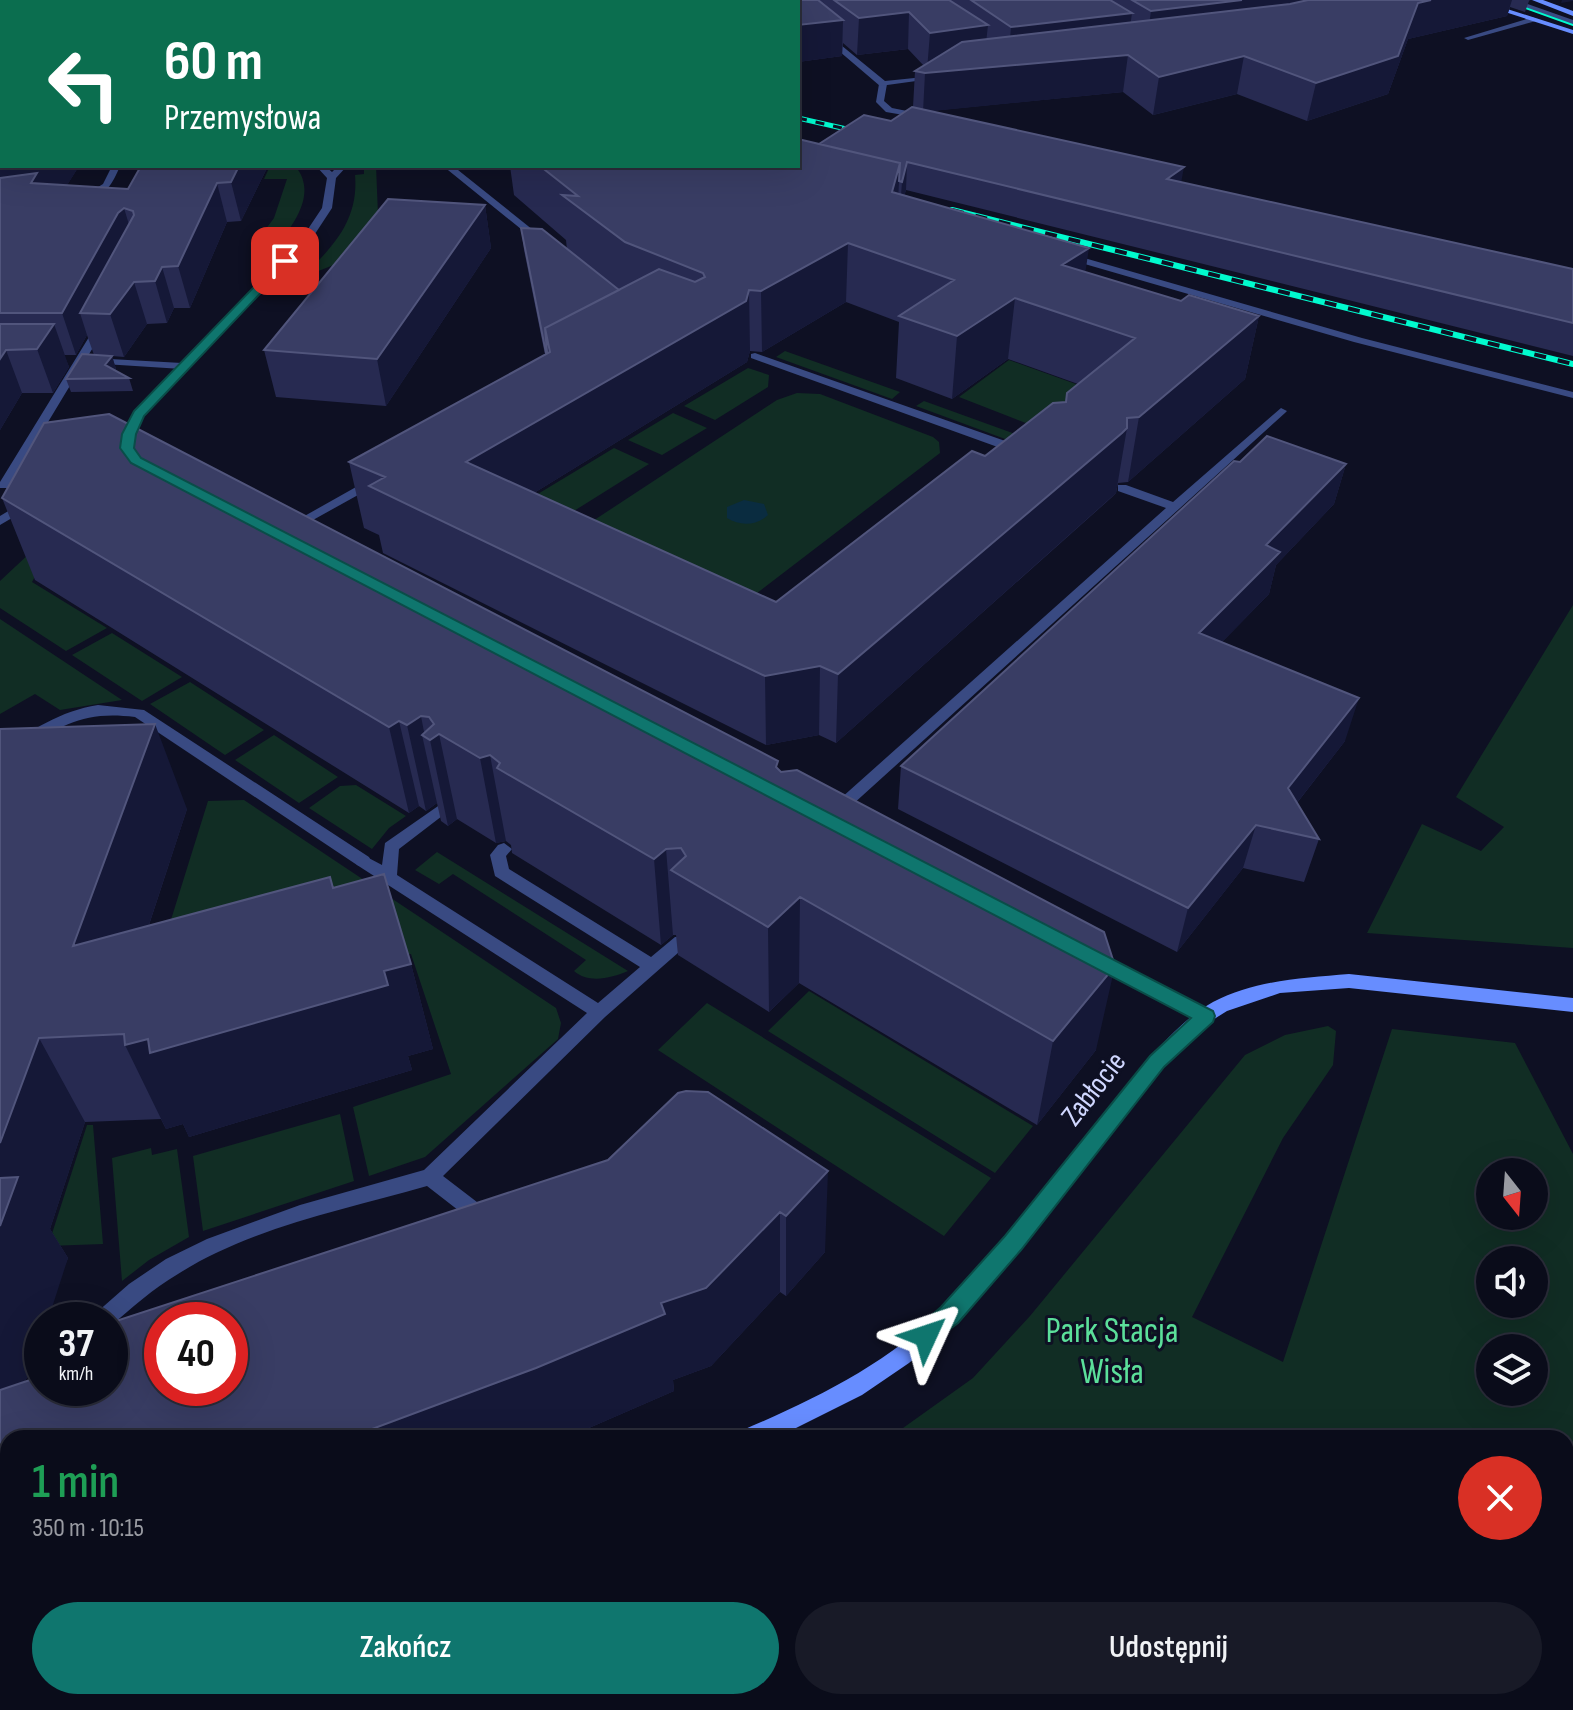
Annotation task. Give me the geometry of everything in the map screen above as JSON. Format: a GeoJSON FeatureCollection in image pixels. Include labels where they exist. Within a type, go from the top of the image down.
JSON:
{"type":"FeatureCollection","features":[{"type":"Feature","properties":{"kind":"street"},"geometry":{"type":"LineString","coordinates":[[1472,0],[1573,32]]}},
{"type":"Feature","properties":{"kind":"street"},"geometry":{"type":"LineString","coordinates":[[1509,0],[1573,23]]}},
{"type":"Feature","properties":{"kind":"street"},"geometry":{"type":"LineString","coordinates":[[1536,0],[1573,14]]}},
{"type":"Feature","properties":{"kind":"street"},"geometry":{"type":"LineString","coordinates":[[800,14],[883,84],[945,76]]}},
{"type":"Feature","properties":{"kind":"street"},"geometry":{"type":"LineString","coordinates":[[1468,38],[1533,19]]}},
{"type":"Feature","properties":{"kind":"street"},"geometry":{"type":"LineString","coordinates":[[883,84],[880,102],[889,110],[933,119]]}},
{"type":"Feature","properties":{"kind":"street"},"geometry":{"type":"LineString","coordinates":[[80,200],[107,186],[115,168]]}},
{"type":"Feature","properties":{"kind":"street"},"geometry":{"type":"LineString","coordinates":[[322,168],[332,177]]}},
{"type":"Feature","properties":{"kind":"street"},"geometry":{"type":"LineString","coordinates":[[126,454],[129,434],[138,414],[306,240],[327,208],[332,194],[332,177],[341,168]]}},
{"type":"Feature","properties":{"kind":"street"},"geometry":{"type":"LineString","coordinates":[[450,168],[552,250]]}},
{"type":"Feature","properties":{"kind":"street"},"geometry":{"type":"LineString","coordinates":[[1056,253],[1358,340],[1573,395]]}},
{"type":"Feature","properties":{"kind":"street"},"geometry":{"type":"LineString","coordinates":[[4,485],[82,361],[109,309]]}},
{"type":"Feature","properties":{"kind":"street"},"geometry":{"type":"LineString","coordinates":[[755,356],[1037,457]]}},
{"type":"Feature","properties":{"kind":"street"},"geometry":{"type":"LineString","coordinates":[[68,361],[182,366]]}},
{"type":"Feature","properties":{"kind":"street"},"geometry":{"type":"LineString","coordinates":[[832,822],[852,798],[1281,411]]}},
{"type":"Feature","properties":{"kind":"street"},"geometry":{"type":"LineString","coordinates":[[286,537],[389,473]]}},
{"type":"Feature","properties":{"kind":"street"},"geometry":{"type":"LineString","coordinates":[[1122,488],[1176,507]]}},
{"type":"Feature","properties":{"kind":"street"},"geometry":{"type":"LineString","coordinates":[[0,521],[34,499]]}},
{"type":"Feature","properties":{"kind":"street"},"geometry":{"type":"LineString","coordinates":[[0,762],[3,756],[69,714],[111,708],[139,713],[599,1012]]}},
{"type":"Feature","properties":{"kind":"street"},"geometry":{"type":"LineString","coordinates":[[389,877],[391,847],[441,809]]}},
{"type":"Feature","properties":{"kind":"street"},"geometry":{"type":"LineString","coordinates":[[504,849],[498,855],[501,872],[652,966]]}},
{"type":"Feature","properties":{"kind":"street"},"geometry":{"type":"LineString","coordinates":[[124,1302],[185,1258],[225,1239],[430,1177],[599,1012],[681,941]]}},
{"type":"Feature","properties":{"kind":"street"},"geometry":{"type":"LineString","coordinates":[[1081,951],[1205,1016]]}},
{"type":"Feature","properties":{"kind":"street","name":"Zabłocie"},"geometry":{"type":"LineString","coordinates":[[769,1430],[854,1388],[902,1356],[950,1315],[1013,1243],[1157,1062],[1205,1016],[1221,1006],[1279,986],[1320,982],[1384,984],[1573,1005]]}},
{"type":"Feature","properties":{"kind":"street"},"geometry":{"type":"LineString","coordinates":[[430,1177],[503,1234]]}},
{"type":"Feature","properties":{"kind":"green space"},"geometry":{"type":"Polygon","coordinates":[[[269,168],[296,168],[304,187],[304,197],[296,219],[275,246],[254,245],[274,218],[287,179],[264,179],[269,168]]]}},
{"type":"Feature","properties":{"kind":"green space"},"geometry":{"type":"Polygon","coordinates":[[[364,168],[376,168],[378,214],[361,254],[301,278],[341,232],[353,206],[355,175],[364,174],[364,168]]]}},
{"type":"Feature","properties":{"kind":"green space"},"geometry":{"type":"Polygon","coordinates":[[[785,351],[900,392],[892,399],[776,357],[785,351]]]}},
{"type":"Feature","properties":{"kind":"green space"},"geometry":{"type":"Polygon","coordinates":[[[1009,360],[1120,400],[1072,441],[959,397],[1009,360]]]}},
{"type":"Feature","properties":{"kind":"green space"},"geometry":{"type":"Polygon","coordinates":[[[748,368],[769,375],[768,387],[715,420],[684,406],[748,368]]]}},
{"type":"Feature","properties":{"kind":"green space"},"geometry":{"type":"Polygon","coordinates":[[[797,393],[820,394],[933,437],[939,442],[940,453],[740,606],[576,532],[777,400],[797,393]]]}},
{"type":"Feature","properties":{"kind":"green space"},"geometry":{"type":"Polygon","coordinates":[[[924,401],[1059,450],[1051,456],[916,406],[924,401]]]}},
{"type":"Feature","properties":{"kind":"green space"},"geometry":{"type":"Polygon","coordinates":[[[673,413],[707,428],[662,455],[628,440],[673,413]]]}},
{"type":"Feature","properties":{"kind":"green space"},"geometry":{"type":"Polygon","coordinates":[[[614,448],[649,464],[534,536],[498,518],[614,448]]]}},
{"type":"Feature","properties":{"kind":"green space"},"geometry":{"type":"Polygon","coordinates":[[[31,552],[48,552],[32,582],[107,628],[66,651],[0,608],[0,581],[31,552]]]}},
{"type":"Feature","properties":{"kind":"green space"},"geometry":{"type":"Polygon","coordinates":[[[1573,605],[1573,948],[1367,933],[1422,824],[1481,851],[1504,827],[1456,797],[1573,605]]]}},
{"type":"Feature","properties":{"kind":"green space"},"geometry":{"type":"Polygon","coordinates":[[[0,619],[122,700],[60,710],[35,694],[0,714],[0,619]]]}},
{"type":"Feature","properties":{"kind":"green space"},"geometry":{"type":"Polygon","coordinates":[[[112,633],[182,677],[142,701],[72,655],[112,633]]]}},
{"type":"Feature","properties":{"kind":"green space"},"geometry":{"type":"Polygon","coordinates":[[[190,682],[264,730],[225,755],[150,704],[190,682]]]}},
{"type":"Feature","properties":{"kind":"green space"},"geometry":{"type":"Polygon","coordinates":[[[274,735],[338,777],[299,803],[235,760],[274,735]]]}},
{"type":"Feature","properties":{"kind":"green space"},"geometry":{"type":"Polygon","coordinates":[[[356,785],[406,816],[389,828],[372,849],[309,808],[340,786],[356,785]]]}},
{"type":"Feature","properties":{"kind":"green space"},"geometry":{"type":"Polygon","coordinates":[[[244,800],[556,1008],[561,1023],[558,1039],[425,1157],[369,1176],[353,1107],[451,1074],[411,954],[145,1003],[208,801],[244,800]]]}},
{"type":"Feature","properties":{"kind":"green space"},"geometry":{"type":"Polygon","coordinates":[[[437,852],[628,971],[600,978],[580,975],[574,971],[586,960],[453,874],[439,884],[415,870],[437,852]]]}},
{"type":"Feature","properties":{"kind":"green space"},"geometry":{"type":"Polygon","coordinates":[[[809,991],[1033,1126],[995,1173],[768,1031],[809,991]]]}},
{"type":"Feature","properties":{"kind":"green space"},"geometry":{"type":"Polygon","coordinates":[[[707,1003],[991,1178],[944,1236],[658,1050],[707,1003]]]}},
{"type":"Feature","properties":{"kind":"green space","name":"Park Stacja Wisła"},"geometry":{"type":"Polygon","coordinates":[[[1328,1026],[1336,1031],[1333,1065],[1283,1138],[1192,1317],[1283,1362],[1392,1029],[1515,1043],[1573,1154],[1573,1430],[900,1430],[973,1378],[1030,1316],[1245,1055],[1285,1035],[1328,1026]]]}},
{"type":"Feature","properties":{"kind":"green space"},"geometry":{"type":"Polygon","coordinates":[[[340,1114],[354,1181],[203,1231],[193,1156],[340,1114]]]}},
{"type":"Feature","properties":{"kind":"green space"},"geometry":{"type":"Polygon","coordinates":[[[87,1125],[93,1125],[103,1244],[48,1246],[87,1125]]]}},
{"type":"Feature","properties":{"kind":"green space"},"geometry":{"type":"Polygon","coordinates":[[[151,1148],[152,1155],[177,1149],[189,1237],[149,1260],[122,1281],[112,1158],[151,1148]]]}},
{"type":"Feature","properties":{"kind":"water"},"geometry":{"type":"Polygon","coordinates":[[[744,500],[764,504],[768,515],[748,524],[727,518],[727,507],[744,500]]]}},
{"type":"Feature","properties":{"kind":"building"},"geometry":{"type":"Polygon","coordinates":[[[800,0],[818,0],[843,20],[800,25],[800,0]]]}},
{"type":"Feature","properties":{"kind":"building"},"geometry":{"type":"Polygon","coordinates":[[[834,0],[949,0],[988,25],[930,33],[909,12],[859,18],[834,0]]]}},
{"type":"Feature","properties":{"kind":"building"},"geometry":{"type":"Polygon","coordinates":[[[971,0],[1110,0],[1132,13],[1011,27],[971,0]]]}},
{"type":"Feature","properties":{"kind":"building"},"geometry":{"type":"Polygon","coordinates":[[[1132,0],[1242,0],[1151,11],[1132,0]]]}},
{"type":"Feature","properties":{"kind":"building"},"geometry":{"type":"Polygon","coordinates":[[[1308,0],[1431,0],[1418,3],[1398,56],[1316,83],[1244,56],[1159,77],[1128,55],[925,73],[915,71],[962,42],[1308,0]]]}},
{"type":"Feature","properties":{"kind":"building"},"geometry":{"type":"Polygon","coordinates":[[[912,107],[1184,167],[1167,179],[1573,269],[1573,323],[907,162],[902,182],[899,181],[900,163],[819,144],[864,115],[891,121],[912,107]]]}},
{"type":"Feature","properties":{"kind":"building"},"geometry":{"type":"Polygon","coordinates":[[[800,139],[900,163],[892,192],[1089,248],[1062,265],[1181,301],[1189,295],[1259,316],[1139,417],[1127,418],[1127,428],[1122,433],[838,674],[820,666],[765,676],[369,486],[385,477],[349,462],[550,352],[545,328],[659,269],[695,282],[705,277],[703,273],[625,242],[562,195],[578,196],[543,168],[800,168],[800,139]],[[848,243],[761,291],[749,290],[746,301],[466,462],[776,602],[972,451],[985,456],[1053,403],[1066,402],[1067,393],[1135,338],[1015,298],[957,336],[899,316],[954,280],[848,243]]]}},
{"type":"Feature","properties":{"kind":"building"},"geometry":{"type":"Polygon","coordinates":[[[140,168],[238,168],[231,182],[217,183],[178,266],[162,267],[155,281],[134,282],[110,314],[80,313],[134,215],[133,211],[124,208],[118,213],[62,313],[0,313],[0,178],[37,173],[31,183],[128,189],[140,168]]]}},
{"type":"Feature","properties":{"kind":"building"},"geometry":{"type":"Polygon","coordinates":[[[388,199],[485,205],[377,359],[264,350],[388,199]]]}},
{"type":"Feature","properties":{"kind":"building"},"geometry":{"type":"Polygon","coordinates":[[[521,228],[542,229],[619,290],[545,328],[546,353],[521,228]]]}},
{"type":"Feature","properties":{"kind":"building"},"geometry":{"type":"Polygon","coordinates":[[[0,324],[54,324],[37,349],[6,350],[0,359],[0,324]]]}},
{"type":"Feature","properties":{"kind":"building"},"geometry":{"type":"Polygon","coordinates":[[[82,354],[112,356],[105,365],[129,378],[66,379],[82,354]]]}},
{"type":"Feature","properties":{"kind":"building"},"geometry":{"type":"Polygon","coordinates":[[[109,414],[778,761],[776,767],[781,772],[797,770],[1104,932],[1115,966],[1053,1041],[800,897],[768,927],[671,870],[686,856],[681,848],[666,849],[654,859],[497,768],[500,763],[490,755],[480,758],[439,734],[430,740],[422,735],[434,724],[429,717],[421,716],[407,725],[399,721],[389,727],[2,498],[44,423],[109,414]]]}},
{"type":"Feature","properties":{"kind":"building"},"geometry":{"type":"Polygon","coordinates":[[[1267,436],[1346,464],[1266,545],[1280,552],[1199,633],[1359,698],[1288,788],[1319,839],[1256,825],[1188,908],[901,766],[1234,461],[1240,462],[1267,436]]]}},
{"type":"Feature","properties":{"kind":"building"},"geometry":{"type":"Polygon","coordinates":[[[155,724],[73,946],[330,877],[333,888],[384,874],[411,964],[384,971],[388,985],[150,1053],[148,1039],[125,1045],[124,1034],[39,1038],[0,1143],[0,729],[155,724]]]}},
{"type":"Feature","properties":{"kind":"building"},"geometry":{"type":"Polygon","coordinates":[[[686,1091],[708,1092],[828,1171],[786,1216],[780,1212],[706,1288],[661,1303],[665,1314],[536,1368],[369,1430],[0,1430],[0,1390],[24,1382],[24,1406],[128,1406],[128,1317],[144,1312],[144,1406],[248,1406],[248,1302],[174,1302],[608,1160],[678,1093],[686,1091]]]}},
{"type":"Feature","properties":{"kind":"building"},"geometry":{"type":"Polygon","coordinates":[[[18,1177],[0,1226],[0,1178],[18,1177]]]}},
{"type":"Feature","properties":{"kind":"tram line"},"geometry":{"type":"LineString","coordinates":[[1503,0],[1573,25]]}},
{"type":"Feature","properties":{"kind":"railway"},"geometry":{"type":"LineString","coordinates":[[800,118],[864,133]]}},
{"type":"Feature","properties":{"kind":"railway"},"geometry":{"type":"LineString","coordinates":[[952,210],[1573,364]]}},
{"type":"Feature","properties":{"kind":"route"},"geometry":{"type":"LineString","coordinates":[[285,261],[138,414],[129,434],[127,448],[136,460],[1205,1016],[1157,1062],[1013,1243],[950,1315],[926,1336]]}}]}
